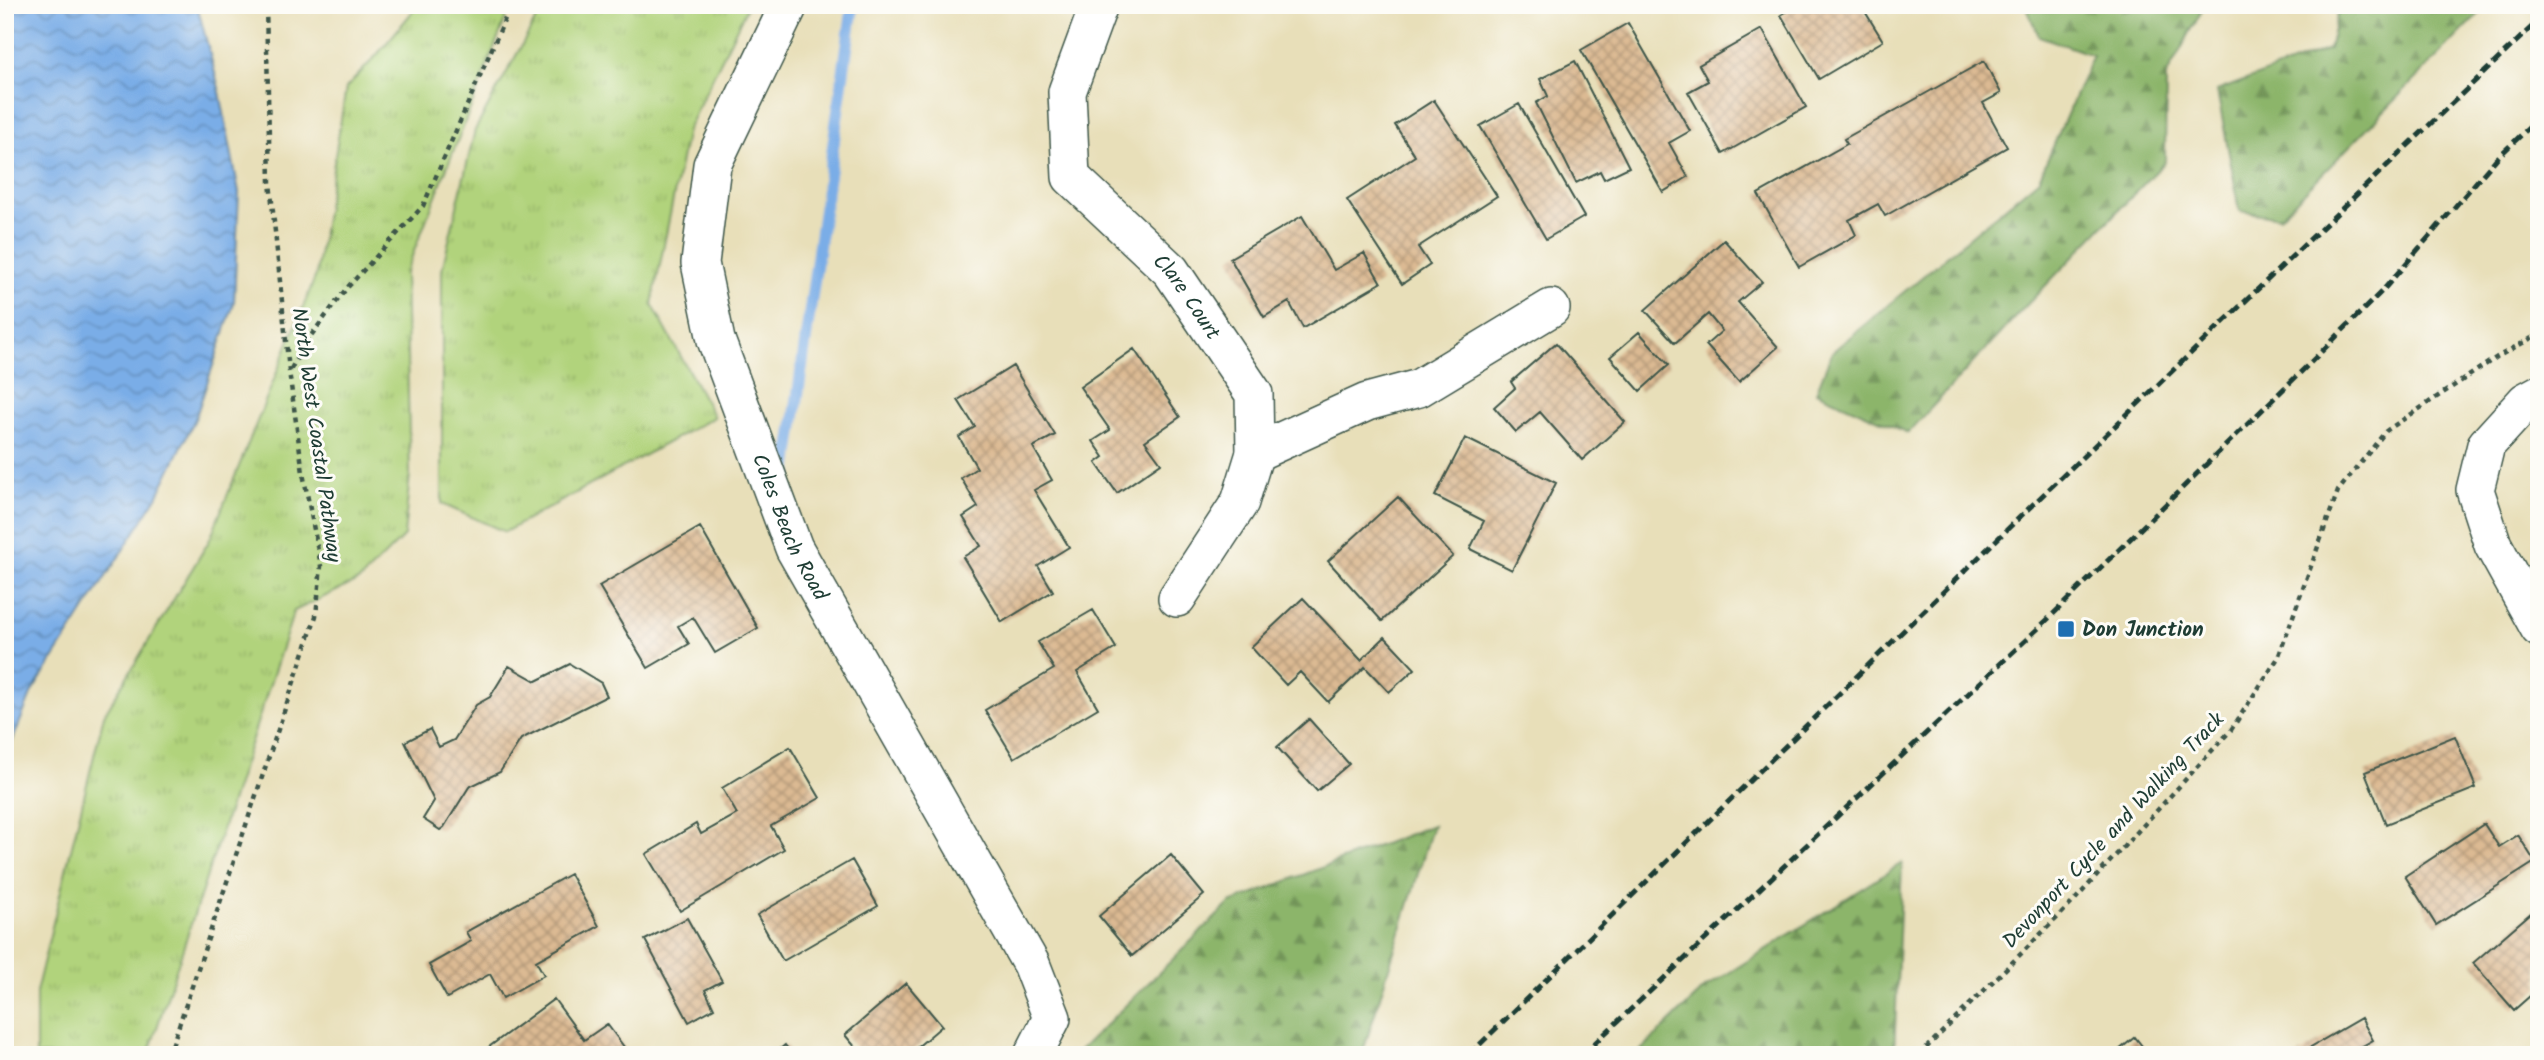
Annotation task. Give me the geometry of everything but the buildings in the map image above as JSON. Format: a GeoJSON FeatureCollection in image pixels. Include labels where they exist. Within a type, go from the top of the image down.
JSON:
{"type":"FeatureCollection","features":[{"type":"Feature","properties":{"kind":"street","name":"Coles Beach Road"},"geometry":{"type":"LineString","coordinates":[[789,5],[712,165],[700,263],[716,340],[794,548],[1031,964],[1052,1018],[1033,1055]]}},
{"type":"Feature","properties":{"kind":"street","name":"Clare Court"},"geometry":{"type":"LineString","coordinates":[[1099,5],[1068,93],[1072,177],[1171,271],[1254,394],[1255,453],[1240,502],[1177,598]]}},
{"type":"Feature","properties":{"kind":"street"},"geometry":{"type":"LineString","coordinates":[[1255,453],[1367,402],[1419,388],[1552,308]]}},
{"type":"Feature","properties":{"kind":"street"},"geometry":{"type":"LineString","coordinates":[[2539,394],[2526,401],[2486,445],[2475,490],[2493,545],[2539,628]]}},
{"type":"Feature","properties":{"kind":"path","name":"North West Coastal Pathway"},"geometry":{"type":"LineString","coordinates":[[169,1055],[316,616],[321,566],[303,473],[289,371],[270,182],[266,5]]}},
{"type":"Feature","properties":{"kind":"path"},"geometry":{"type":"LineString","coordinates":[[289,371],[303,346],[346,289],[423,206],[511,5]]}},
{"type":"Feature","properties":{"kind":"path","name":"Devonport Cycle and Walking Track"},"geometry":{"type":"LineString","coordinates":[[1919,1055],[2071,904],[2231,730],[2278,658],[2337,491],[2386,431],[2497,357],[2539,334]]}},
{"type":"Feature","properties":{"kind":"green space"},"geometry":{"type":"Polygon","coordinates":[[[418,5],[511,5],[405,274],[410,474],[404,536],[360,580],[294,611],[148,1055],[36,1055],[36,992],[104,715],[209,541],[316,275],[346,88],[418,5]]]}},
{"type":"Feature","properties":{"kind":"green space"},"geometry":{"type":"Polygon","coordinates":[[[544,5],[748,5],[687,130],[652,304],[714,417],[505,532],[442,504],[442,270],[475,130],[544,5]]]}},
{"type":"Feature","properties":{"kind":"green space"},"geometry":{"type":"Polygon","coordinates":[[[2025,5],[2205,5],[2166,76],[2165,162],[1908,433],[1816,392],[1832,352],[2039,179],[2093,55],[2039,36],[2025,5]]]}},
{"type":"Feature","properties":{"kind":"green space"},"geometry":{"type":"Polygon","coordinates":[[[2340,5],[2488,5],[2280,217],[2240,211],[2217,91],[2329,49],[2340,5]]]}},
{"type":"Feature","properties":{"kind":"green space"},"geometry":{"type":"Polygon","coordinates":[[[1433,825],[1362,1055],[1075,1055],[1230,903],[1433,825]]]}},
{"type":"Feature","properties":{"kind":"green space"},"geometry":{"type":"Polygon","coordinates":[[[1902,863],[1894,1055],[1636,1055],[1705,988],[1902,863]]]}},
{"type":"Feature","properties":{"kind":"water"},"geometry":{"type":"Polygon","coordinates":[[[5,5],[197,5],[220,92],[239,192],[234,303],[195,419],[157,497],[32,692],[5,760],[5,5]]]}},
{"type":"Feature","properties":{"kind":"waterway"},"geometry":{"type":"LineString","coordinates":[[787,472],[853,5]]}},
{"type":"Feature","properties":{"kind":"railway"},"geometry":{"type":"LineString","coordinates":[[1469,1055],[2024,513],[2539,20]]}},
{"type":"Feature","properties":{"kind":"railway"},"geometry":{"type":"LineString","coordinates":[[1582,1055],[2046,621],[2306,367],[2384,289],[2496,159],[2539,118]]}},
{"type":"Feature","properties":{"kind":"place","name":"Don Junction"},"geometry":{"type":"Point","coordinates":[2066,629]}}]}
